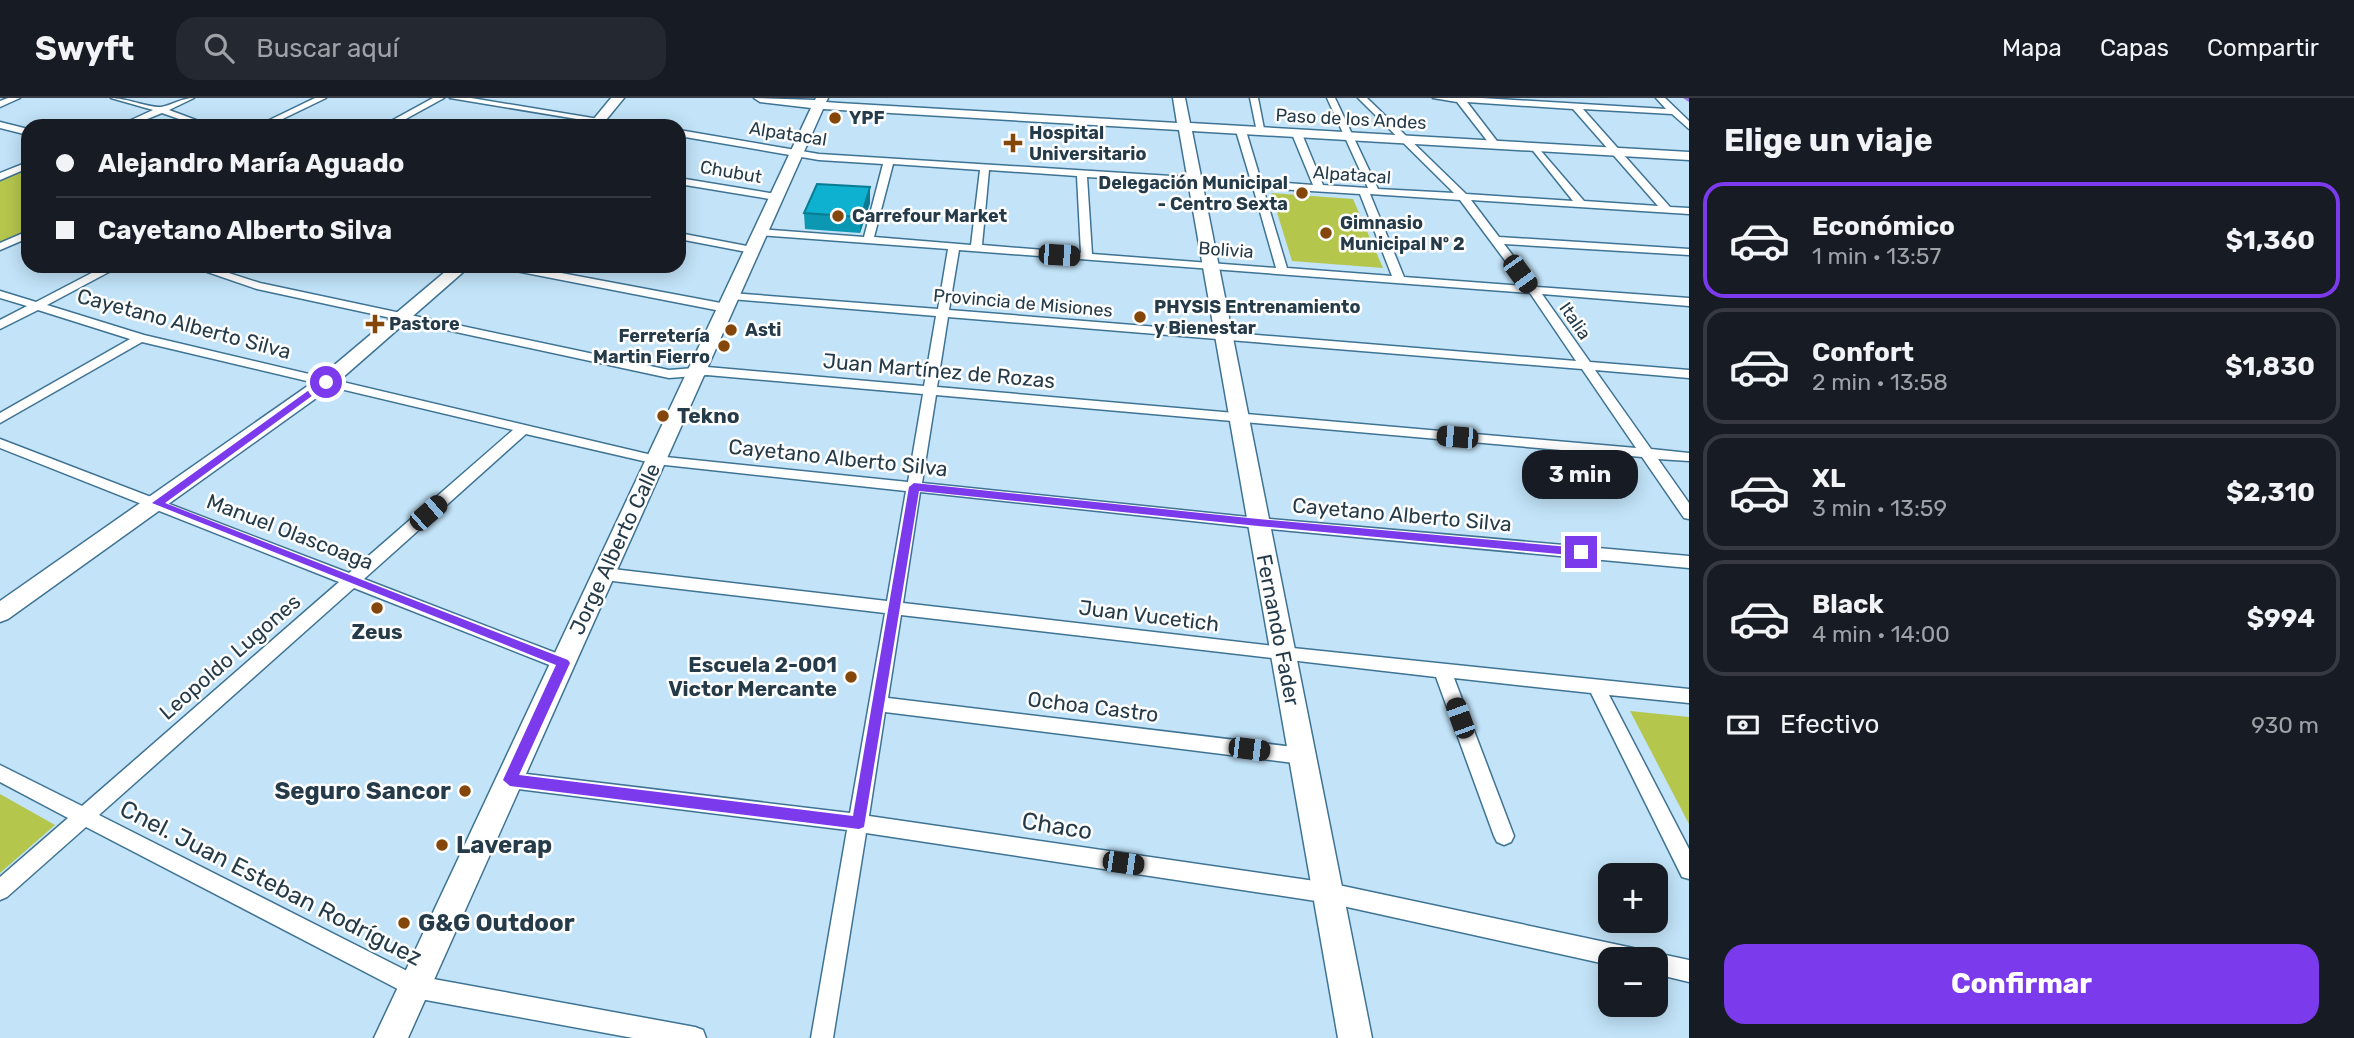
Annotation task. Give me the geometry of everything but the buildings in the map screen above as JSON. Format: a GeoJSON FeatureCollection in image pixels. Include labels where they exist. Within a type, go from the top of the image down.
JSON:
{"type":"FeatureCollection","features":[{"type":"Feature","properties":{"kind":"street"},"geometry":{"type":"LineString","coordinates":[[0,104],[16,98]]}},
{"type":"Feature","properties":{"kind":"street"},"geometry":{"type":"LineString","coordinates":[[116,98],[188,119]]}},
{"type":"Feature","properties":{"kind":"street"},"geometry":{"type":"LineString","coordinates":[[140,119],[190,98]]}},
{"type":"Feature","properties":{"kind":"street"},"geometry":{"type":"LineString","coordinates":[[276,119],[321,98]]}},
{"type":"Feature","properties":{"kind":"street"},"geometry":{"type":"LineString","coordinates":[[400,119],[440,98]]}},
{"type":"Feature","properties":{"kind":"street"},"geometry":{"type":"LineString","coordinates":[[454,98],[574,119]]}},
{"type":"Feature","properties":{"kind":"street"},"geometry":{"type":"LineString","coordinates":[[600,119],[618,98]]}},
{"type":"Feature","properties":{"kind":"street","name":"Paso de los Andes"},"geometry":{"type":"LineString","coordinates":[[760,98],[1184,128],[1689,156]]}},
{"type":"Feature","properties":{"kind":"street","name":"Fernando Fader"},"geometry":{"type":"LineString","coordinates":[[1179,98],[1355,1038]]}},
{"type":"Feature","properties":{"kind":"street"},"geometry":{"type":"LineString","coordinates":[[1254,98],[1262,132]]}},
{"type":"Feature","properties":{"kind":"street"},"geometry":{"type":"LineString","coordinates":[[1331,98],[1370,192],[1400,281]]}},
{"type":"Feature","properties":{"kind":"street","name":"Italia"},"geometry":{"type":"LineString","coordinates":[[1362,98],[1464,198],[1533,290],[1689,514]]}},
{"type":"Feature","properties":{"kind":"street"},"geometry":{"type":"LineString","coordinates":[[1437,98],[1675,112]]}},
{"type":"Feature","properties":{"kind":"street"},"geometry":{"type":"LineString","coordinates":[[1661,98],[1689,126]]}},
{"type":"Feature","properties":{"kind":"street"},"geometry":{"type":"LineString","coordinates":[[1459,99],[1495,145]]}},
{"type":"Feature","properties":{"kind":"street","name":"Jorge Alberto Calle"},"geometry":{"type":"LineString","coordinates":[[391,1038],[820,102]]}},
{"type":"Feature","properties":{"kind":"street"},"geometry":{"type":"LineString","coordinates":[[1575,106],[1665,209]]}},
{"type":"Feature","properties":{"kind":"street"},"geometry":{"type":"LineString","coordinates":[[0,125],[21,130]]}},
{"type":"Feature","properties":{"kind":"street"},"geometry":{"type":"LineString","coordinates":[[1241,131],[1283,272]]}},
{"type":"Feature","properties":{"kind":"street","name":"Alpatacal"},"geometry":{"type":"LineString","coordinates":[[686,134],[798,151],[819,157],[1689,211]]}},
{"type":"Feature","properties":{"kind":"street"},"geometry":{"type":"LineString","coordinates":[[1297,134],[1319,188]]}},
{"type":"Feature","properties":{"kind":"street"},"geometry":{"type":"LineString","coordinates":[[1535,147],[1581,204]]}},
{"type":"Feature","properties":{"kind":"street"},"geometry":{"type":"LineString","coordinates":[[868,240],[889,162]]}},
{"type":"Feature","properties":{"kind":"street"},"geometry":{"type":"LineString","coordinates":[[976,249],[985,167]]}},
{"type":"Feature","properties":{"kind":"street"},"geometry":{"type":"LineString","coordinates":[[0,177],[21,168]]}},
{"type":"Feature","properties":{"kind":"street"},"geometry":{"type":"LineString","coordinates":[[1082,173],[1087,257]]}},
{"type":"Feature","properties":{"kind":"street","name":"Chubut"},"geometry":{"type":"LineString","coordinates":[[686,182],[776,197]]}},
{"type":"Feature","properties":{"kind":"street","name":"Bolivia"},"geometry":{"type":"LineString","coordinates":[[686,236],[756,241],[868,240],[1689,302]]}},
{"type":"Feature","properties":{"kind":"street"},"geometry":{"type":"LineString","coordinates":[[0,247],[21,237]]}},
{"type":"Feature","properties":{"kind":"street"},"geometry":{"type":"LineString","coordinates":[[1495,240],[1689,251]]}},
{"type":"Feature","properties":{"kind":"street"},"geometry":{"type":"LineString","coordinates":[[822,1038],[954,247]]}},
{"type":"Feature","properties":{"kind":"street"},"geometry":{"type":"LineString","coordinates":[[0,324],[100,273]]}},
{"type":"Feature","properties":{"kind":"street","name":"Juan Martínez de Rozas"},"geometry":{"type":"LineString","coordinates":[[217,273],[257,286],[669,374],[696,372],[931,391],[1689,457]]}},
{"type":"Feature","properties":{"kind":"street"},"geometry":{"type":"LineString","coordinates":[[0,613],[326,382],[454,273]]}},
{"type":"Feature","properties":{"kind":"street","name":"Provincia de Misiones"},"geometry":{"type":"LineString","coordinates":[[549,273],[729,302],[943,314],[1689,374]]}},
{"type":"Feature","properties":{"kind":"street","name":"Cayetano Alberto Silva"},"geometry":{"type":"LineString","coordinates":[[0,294],[140,338],[656,460],[1258,523],[1689,562]]}},
{"type":"Feature","properties":{"kind":"street"},"geometry":{"type":"LineString","coordinates":[[0,419],[140,338]]}},
{"type":"Feature","properties":{"kind":"street","name":"Leopoldo Lugones"},"geometry":{"type":"LineString","coordinates":[[0,890],[522,430]]}},
{"type":"Feature","properties":{"kind":"street","name":"Manuel Olascoaga"},"geometry":{"type":"LineString","coordinates":[[0,443],[563,663]]}},
{"type":"Feature","properties":{"kind":"street","name":"Juan Vucetich"},"geometry":{"type":"LineString","coordinates":[[604,574],[1283,654],[1689,696]]}},
{"type":"Feature","properties":{"kind":"street"},"geometry":{"type":"LineString","coordinates":[[1443,671],[1504,836]]}},
{"type":"Feature","properties":{"kind":"street"},"geometry":{"type":"LineString","coordinates":[[1596,686],[1689,870]]}},
{"type":"Feature","properties":{"kind":"street","name":"Ochoa Castro"},"geometry":{"type":"LineString","coordinates":[[878,704],[1302,756]]}},
{"type":"Feature","properties":{"kind":"street","name":"Cnel. Juan Esteban Rodríguez"},"geometry":{"type":"LineString","coordinates":[[0,773],[415,987],[695,1038]]}},
{"type":"Feature","properties":{"kind":"street","name":"Chaco"},"geometry":{"type":"LineString","coordinates":[[510,780],[859,823],[1329,893],[1598,951]]}},
{"type":"Feature","properties":{"kind":"street"},"geometry":{"type":"LineString","coordinates":[[1668,967],[1689,971]]}},
{"type":"Feature","properties":{"kind":"green space"},"geometry":{"type":"Polygon","coordinates":[[[21,172],[21,233],[0,243],[0,181],[21,172]]]}},
{"type":"Feature","properties":{"kind":"green space","name":"Gimnasio Municipal Nº 2"},"geometry":{"type":"Polygon","coordinates":[[[1271,193],[1353,199],[1383,268],[1292,261],[1271,193]]]}},
{"type":"Feature","properties":{"kind":"green space"},"geometry":{"type":"Polygon","coordinates":[[[1630,711],[1689,717],[1689,824],[1630,711]]]}},
{"type":"Feature","properties":{"kind":"green space"},"geometry":{"type":"Polygon","coordinates":[[[0,794],[55,825],[0,873],[0,794]]]}},
{"type":"Feature","properties":{"kind":"place","name":"YPF"},"geometry":{"type":"Point","coordinates":[835,118]}},
{"type":"Feature","properties":{"kind":"place","name":"Hospital Universitario"},"geometry":{"type":"Point","coordinates":[1013,143]}},
{"type":"Feature","properties":{"kind":"place","name":"Delegación Municipal - Centro Sexta"},"geometry":{"type":"Point","coordinates":[1302,193]}},
{"type":"Feature","properties":{"kind":"place","name":"Carrefour Market"},"geometry":{"type":"Point","coordinates":[838,216]}},
{"type":"Feature","properties":{"kind":"place","name":"Gimnasio Municipal Nº 2"},"geometry":{"type":"Point","coordinates":[1326,233]}},
{"type":"Feature","properties":{"kind":"place","name":"PHYSIS Entrenamiento y Bienestar"},"geometry":{"type":"Point","coordinates":[1140,317]}},
{"type":"Feature","properties":{"kind":"place","name":"Pastore"},"geometry":{"type":"Point","coordinates":[375,324]}},
{"type":"Feature","properties":{"kind":"place","name":"Asti"},"geometry":{"type":"Point","coordinates":[731,330]}},
{"type":"Feature","properties":{"kind":"place","name":"Ferretería Martin Fierro"},"geometry":{"type":"Point","coordinates":[724,346]}},
{"type":"Feature","properties":{"kind":"place","name":"Tekno"},"geometry":{"type":"Point","coordinates":[663,416]}},
{"type":"Feature","properties":{"kind":"place","name":"Zeus"},"geometry":{"type":"Point","coordinates":[377,608]}},
{"type":"Feature","properties":{"kind":"place","name":"Escuela 2-001 Victor Mercante"},"geometry":{"type":"Point","coordinates":[851,677]}},
{"type":"Feature","properties":{"kind":"place","name":"Seguro Sancor"},"geometry":{"type":"Point","coordinates":[465,791]}},
{"type":"Feature","properties":{"kind":"place","name":"Laverap"},"geometry":{"type":"Point","coordinates":[442,845]}},
{"type":"Feature","properties":{"kind":"place","name":"G&G Outdoor"},"geometry":{"type":"Point","coordinates":[404,923]}},
{"type":"Feature","properties":{"kind":"route"},"geometry":{"type":"LineString","coordinates":[[326,382],[157,503],[563,663],[510,780],[859,823],[914,487],[1258,523],[1581,552]]}}]}
